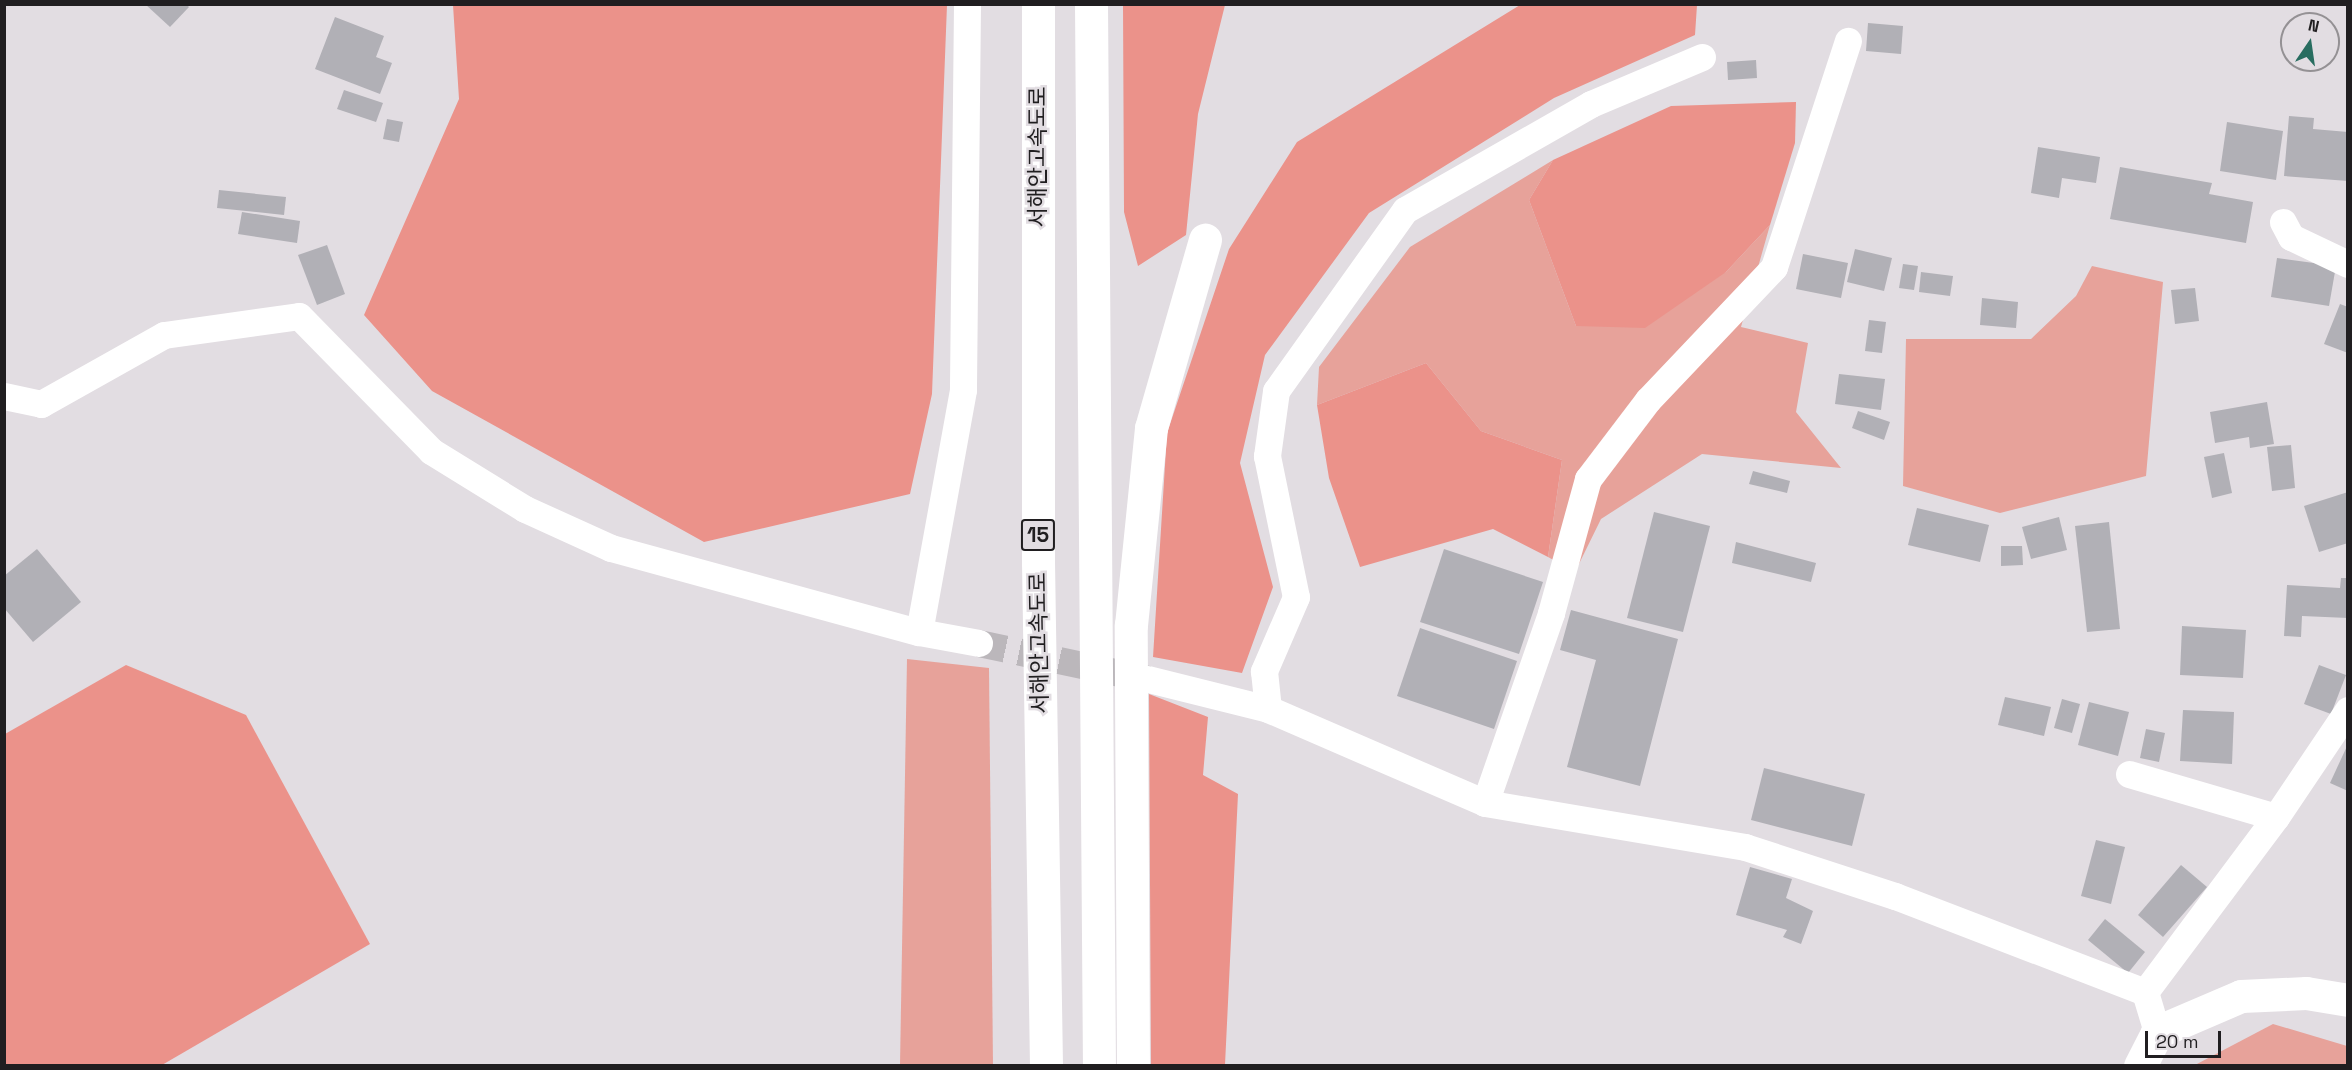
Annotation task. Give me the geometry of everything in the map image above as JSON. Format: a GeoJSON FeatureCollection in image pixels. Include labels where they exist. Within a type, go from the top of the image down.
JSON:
{"type":"FeatureCollection","features":[{"type":"Feature","properties":{"kind":"main road","name":"서해안고속도로"},"geometry":{"type":"LineString","coordinates":[[1038,4],[1038,562],[1046,1065]]}},
{"type":"Feature","properties":{"kind":"main road"},"geometry":{"type":"LineString","coordinates":[[1091,4],[1099,1065]]}},
{"type":"Feature","properties":{"kind":"main road"},"geometry":{"type":"LineString","coordinates":[[1133,1065],[1131,625],[1151,428],[1205,240]]}},
{"type":"Feature","properties":{"kind":"main road"},"geometry":{"type":"LineString","coordinates":[[2140,1065],[2157,1032],[2241,996],[2306,993],[2348,1000]]}},
{"type":"Feature","properties":{"kind":"street"},"geometry":{"type":"LineString","coordinates":[[919,632],[963,390],[967,4]]}},
{"type":"Feature","properties":{"kind":"street"},"geometry":{"type":"LineString","coordinates":[[1485,803],[1551,613],[1588,479],[1648,400],[1774,267],[1848,41]]}},
{"type":"Feature","properties":{"kind":"street"},"geometry":{"type":"LineString","coordinates":[[1268,709],[1263,671],[1296,597],[1267,456],[1276,391],[1405,210],[1591,104],[1702,57]]}},
{"type":"Feature","properties":{"kind":"street"},"geometry":{"type":"LineString","coordinates":[[2283,222],[2291,237],[2348,264]]}},
{"type":"Feature","properties":{"kind":"street"},"geometry":{"type":"LineString","coordinates":[[4,396],[41,404],[164,335],[299,316],[431,451],[525,509],[611,548],[919,632],[979,643]]}},
{"type":"Feature","properties":{"kind":"street"},"geometry":{"type":"LineString","coordinates":[[1148,679],[1268,709],[1485,803],[1745,847],[1895,896],[2145,992]]}},
{"type":"Feature","properties":{"kind":"street"},"geometry":{"type":"LineString","coordinates":[[2145,992],[2276,817],[2348,710]]}},
{"type":"Feature","properties":{"kind":"street"},"geometry":{"type":"LineString","coordinates":[[2129,774],[2276,817]]}},
{"type":"Feature","properties":{"kind":"street"},"geometry":{"type":"LineString","coordinates":[[2145,992],[2157,1032]]}},
{"type":"Feature","properties":{"kind":"shaded area"},"geometry":{"type":"Polygon","coordinates":[[[453,5],[947,5],[932,394],[910,494],[704,542],[432,391],[364,315],[459,99],[453,5]]]}},
{"type":"Feature","properties":{"kind":"shaded area"},"geometry":{"type":"Polygon","coordinates":[[[1123,5],[1225,5],[1198,114],[1186,235],[1138,266],[1124,212],[1123,5]]]}},
{"type":"Feature","properties":{"kind":"shaded area"},"geometry":{"type":"Polygon","coordinates":[[[1520,5],[1697,5],[1695,35],[1554,98],[1369,213],[1265,355],[1240,463],[1273,587],[1242,673],[1153,657],[1167,433],[1229,249],[1297,142],[1520,5]]]}},
{"type":"Feature","properties":{"kind":"shaded area"},"geometry":{"type":"Polygon","coordinates":[[[1796,102],[1795,143],[1770,225],[1726,272],[1645,328],[1576,326],[1529,200],[1553,160],[1671,106],[1796,102]]]}},
{"type":"Feature","properties":{"kind":"shaded area"},"geometry":{"type":"Polygon","coordinates":[[[1553,160],[1529,200],[1576,326],[1726,272],[1770,225],[1741,327],[1808,343],[1796,412],[1841,468],[1702,454],[1601,519],[1575,572],[1548,557],[1562,460],[1481,431],[1426,363],[1317,405],[1319,367],[1410,247],[1553,160]]]}},
{"type":"Feature","properties":{"kind":"shaded area"},"geometry":{"type":"Polygon","coordinates":[[[2092,266],[2163,282],[2146,476],[2000,513],[1903,486],[1906,339],[2031,339],[2076,296],[2092,266]]]}},
{"type":"Feature","properties":{"kind":"shaded area"},"geometry":{"type":"Polygon","coordinates":[[[1426,363],[1481,431],[1562,460],[1548,557],[1493,529],[1360,567],[1329,478],[1317,405],[1426,363]]]}},
{"type":"Feature","properties":{"kind":"shaded area"},"geometry":{"type":"Polygon","coordinates":[[[907,659],[989,668],[993,1065],[900,1065],[907,659]]]}},
{"type":"Feature","properties":{"kind":"shaded area"},"geometry":{"type":"Polygon","coordinates":[[[126,665],[246,715],[370,944],[162,1065],[5,1065],[5,734],[126,665]]]}},
{"type":"Feature","properties":{"kind":"shaded area"},"geometry":{"type":"Polygon","coordinates":[[[1149,694],[1208,717],[1203,775],[1238,794],[1225,1065],[1151,1065],[1149,694]]]}},
{"type":"Feature","properties":{"kind":"shaded area"},"geometry":{"type":"Polygon","coordinates":[[[2273,1024],[2347,1046],[2347,1065],[2195,1065],[2273,1024]]]}},
{"type":"Feature","properties":{"kind":"building"},"geometry":{"type":"Polygon","coordinates":[[[145,4],[186,4],[189,7],[170,27],[145,4]]]}},
{"type":"Feature","properties":{"kind":"building"},"geometry":{"type":"Polygon","coordinates":[[[335,17],[384,36],[376,57],[392,63],[380,94],[315,69],[335,17]]]}},
{"type":"Feature","properties":{"kind":"building"},"geometry":{"type":"Polygon","coordinates":[[[1868,23],[1903,26],[1901,54],[1866,51],[1868,23]]]}},
{"type":"Feature","properties":{"kind":"building"},"geometry":{"type":"Polygon","coordinates":[[[1756,60],[1757,78],[1728,80],[1727,62],[1756,60]]]}},
{"type":"Feature","properties":{"kind":"building"},"geometry":{"type":"Polygon","coordinates":[[[344,90],[383,103],[376,122],[337,109],[344,90]]]}},
{"type":"Feature","properties":{"kind":"building"},"geometry":{"type":"Polygon","coordinates":[[[2289,116],[2314,118],[2313,129],[2348,132],[2348,181],[2284,176],[2289,116]]]}},
{"type":"Feature","properties":{"kind":"building"},"geometry":{"type":"Polygon","coordinates":[[[387,119],[403,122],[399,142],[383,139],[387,119]]]}},
{"type":"Feature","properties":{"kind":"building"},"geometry":{"type":"Polygon","coordinates":[[[2227,122],[2283,131],[2276,180],[2220,171],[2227,122]]]}},
{"type":"Feature","properties":{"kind":"building"},"geometry":{"type":"Polygon","coordinates":[[[2038,147],[2100,157],[2096,183],[2062,178],[2059,198],[2031,193],[2038,147]]]}},
{"type":"Feature","properties":{"kind":"building"},"geometry":{"type":"Polygon","coordinates":[[[2120,167],[2212,183],[2209,194],[2253,202],[2246,243],[2110,219],[2120,167]]]}},
{"type":"Feature","properties":{"kind":"building"},"geometry":{"type":"Polygon","coordinates":[[[219,190],[286,197],[284,215],[217,208],[219,190]]]}},
{"type":"Feature","properties":{"kind":"building"},"geometry":{"type":"Polygon","coordinates":[[[242,212],[300,221],[297,243],[238,234],[242,212]]]}},
{"type":"Feature","properties":{"kind":"building"},"geometry":{"type":"Polygon","coordinates":[[[327,245],[345,294],[317,305],[298,255],[327,245]]]}},
{"type":"Feature","properties":{"kind":"building"},"geometry":{"type":"Polygon","coordinates":[[[1855,249],[1892,258],[1884,291],[1847,282],[1855,249]]]}},
{"type":"Feature","properties":{"kind":"building"},"geometry":{"type":"Polygon","coordinates":[[[1803,254],[1848,263],[1841,298],[1796,289],[1803,254]]]}},
{"type":"Feature","properties":{"kind":"building"},"geometry":{"type":"Polygon","coordinates":[[[2277,258],[2336,266],[2329,306],[2271,297],[2277,258]]]}},
{"type":"Feature","properties":{"kind":"building"},"geometry":{"type":"Polygon","coordinates":[[[1903,264],[1918,266],[1914,290],[1899,288],[1903,264]]]}},
{"type":"Feature","properties":{"kind":"building"},"geometry":{"type":"Polygon","coordinates":[[[1921,272],[1953,276],[1950,296],[1919,292],[1921,272]]]}},
{"type":"Feature","properties":{"kind":"building"},"geometry":{"type":"Polygon","coordinates":[[[2195,288],[2199,321],[2175,324],[2171,290],[2195,288]]]}},
{"type":"Feature","properties":{"kind":"building"},"geometry":{"type":"Polygon","coordinates":[[[1982,298],[2018,302],[2016,328],[1980,325],[1982,298]]]}},
{"type":"Feature","properties":{"kind":"building"},"geometry":{"type":"Polygon","coordinates":[[[2340,304],[2348,307],[2348,353],[2324,344],[2340,304]]]}},
{"type":"Feature","properties":{"kind":"building"},"geometry":{"type":"Polygon","coordinates":[[[1869,320],[1886,322],[1882,353],[1865,351],[1869,320]]]}},
{"type":"Feature","properties":{"kind":"building"},"geometry":{"type":"Polygon","coordinates":[[[1839,374],[1885,379],[1881,410],[1835,404],[1839,374]]]}},
{"type":"Feature","properties":{"kind":"building"},"geometry":{"type":"Polygon","coordinates":[[[2267,402],[2274,444],[2250,448],[2249,437],[2215,443],[2210,412],[2267,402]]]}},
{"type":"Feature","properties":{"kind":"building"},"geometry":{"type":"Polygon","coordinates":[[[1858,411],[1890,422],[1884,440],[1852,428],[1858,411]]]}},
{"type":"Feature","properties":{"kind":"building"},"geometry":{"type":"Polygon","coordinates":[[[2291,445],[2295,488],[2272,491],[2267,447],[2291,445]]]}},
{"type":"Feature","properties":{"kind":"building"},"geometry":{"type":"Polygon","coordinates":[[[2224,453],[2232,493],[2212,498],[2204,457],[2224,453]]]}},
{"type":"Feature","properties":{"kind":"building"},"geometry":{"type":"Polygon","coordinates":[[[1753,471],[1790,481],[1787,493],[1749,484],[1753,471]]]}},
{"type":"Feature","properties":{"kind":"building"},"geometry":{"type":"Polygon","coordinates":[[[2348,492],[2348,543],[2319,552],[2304,506],[2348,492]]]}},
{"type":"Feature","properties":{"kind":"building"},"geometry":{"type":"Polygon","coordinates":[[[1917,508],[1989,525],[1980,562],[1908,545],[1917,508]]]}},
{"type":"Feature","properties":{"kind":"building"},"geometry":{"type":"Polygon","coordinates":[[[1654,512],[1710,526],[1683,632],[1627,618],[1654,512]]]}},
{"type":"Feature","properties":{"kind":"building"},"geometry":{"type":"Polygon","coordinates":[[[2059,517],[2067,550],[2031,559],[2022,527],[2059,517]]]}},
{"type":"Feature","properties":{"kind":"building"},"geometry":{"type":"Polygon","coordinates":[[[2109,522],[2120,629],[2087,632],[2075,526],[2109,522]]]}},
{"type":"Feature","properties":{"kind":"building"},"geometry":{"type":"Polygon","coordinates":[[[1736,542],[1816,563],[1811,582],[1732,563],[1736,542]]]}},
{"type":"Feature","properties":{"kind":"building"},"geometry":{"type":"Polygon","coordinates":[[[2001,546],[2022,546],[2023,565],[2001,566],[2001,546]]]}},
{"type":"Feature","properties":{"kind":"building"},"geometry":{"type":"Polygon","coordinates":[[[37,549],[81,602],[33,642],[4,608],[4,576],[37,549]]]}},
{"type":"Feature","properties":{"kind":"building"},"geometry":{"type":"Polygon","coordinates":[[[1444,549],[1543,582],[1519,654],[1420,622],[1444,549]]]}},
{"type":"Feature","properties":{"kind":"building"},"geometry":{"type":"Polygon","coordinates":[[[2341,578],[2348,578],[2348,618],[2302,616],[2301,637],[2284,636],[2287,585],[2340,588],[2341,578]]]}},
{"type":"Feature","properties":{"kind":"building"},"geometry":{"type":"Polygon","coordinates":[[[1571,610],[1678,639],[1640,786],[1567,767],[1596,660],[1560,650],[1571,610]]]}},
{"type":"Feature","properties":{"kind":"building"},"geometry":{"type":"Polygon","coordinates":[[[2182,626],[2246,630],[2243,678],[2180,675],[2182,626]]]}},
{"type":"Feature","properties":{"kind":"building"},"geometry":{"type":"Polygon","coordinates":[[[1420,628],[1517,661],[1494,729],[1397,696],[1420,628]]]}},
{"type":"Feature","properties":{"kind":"building"},"geometry":{"type":"Polygon","coordinates":[[[2319,665],[2346,675],[2331,714],[2304,704],[2319,665]]]}},
{"type":"Feature","properties":{"kind":"building"},"geometry":{"type":"Polygon","coordinates":[[[2005,697],[2051,707],[2044,736],[1998,725],[2005,697]]]}},
{"type":"Feature","properties":{"kind":"building"},"geometry":{"type":"Polygon","coordinates":[[[2062,699],[2080,704],[2072,733],[2054,728],[2062,699]]]}},
{"type":"Feature","properties":{"kind":"building"},"geometry":{"type":"Polygon","coordinates":[[[2089,702],[2129,712],[2118,756],[2078,745],[2089,702]]]}},
{"type":"Feature","properties":{"kind":"building"},"geometry":{"type":"Polygon","coordinates":[[[2183,710],[2234,712],[2232,764],[2180,761],[2183,710]]]}},
{"type":"Feature","properties":{"kind":"building"},"geometry":{"type":"Polygon","coordinates":[[[2146,729],[2165,733],[2159,762],[2140,758],[2146,729]]]}},
{"type":"Feature","properties":{"kind":"building"},"geometry":{"type":"Polygon","coordinates":[[[2348,744],[2348,791],[2330,783],[2348,744]]]}},
{"type":"Feature","properties":{"kind":"building"},"geometry":{"type":"Polygon","coordinates":[[[1764,768],[1865,794],[1852,846],[1751,820],[1764,768]]]}},
{"type":"Feature","properties":{"kind":"building"},"geometry":{"type":"Polygon","coordinates":[[[2096,840],[2125,847],[2111,904],[2081,896],[2096,840]]]}},
{"type":"Feature","properties":{"kind":"building"},"geometry":{"type":"Polygon","coordinates":[[[2181,865],[2207,887],[2163,937],[2138,915],[2181,865]]]}},
{"type":"Feature","properties":{"kind":"building"},"geometry":{"type":"Polygon","coordinates":[[[1750,867],[1792,879],[1786,898],[1813,911],[1801,944],[1783,937],[1787,930],[1736,915],[1750,867]]]}},
{"type":"Feature","properties":{"kind":"building"},"geometry":{"type":"Polygon","coordinates":[[[2105,919],[2145,952],[2128,973],[2088,940],[2105,919]]]}},
{"type":"Feature","properties":{"kind":"tunnel"},"geometry":{"type":"LineString","coordinates":[[979,643],[1148,679]]}}]}
